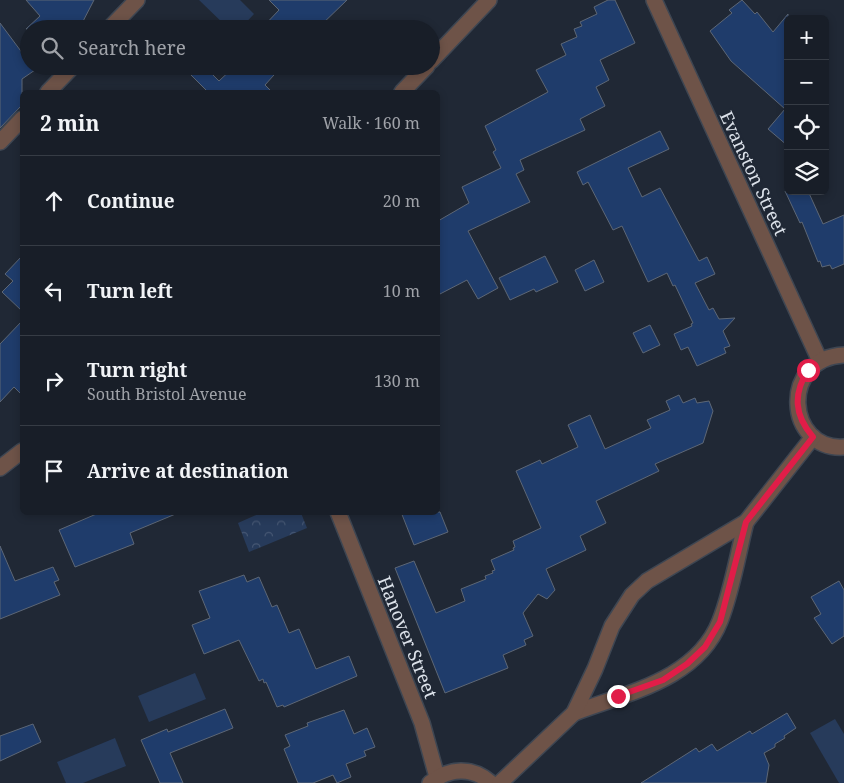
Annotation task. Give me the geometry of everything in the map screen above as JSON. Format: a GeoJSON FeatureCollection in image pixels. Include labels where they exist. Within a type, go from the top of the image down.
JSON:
{"type":"FeatureCollection","features":[{"type":"Feature","properties":{"kind":"street"},"geometry":{"type":"LineString","coordinates":[[118,20],[137,0]]}},
{"type":"Feature","properties":{"kind":"street"},"geometry":{"type":"LineString","coordinates":[[440,52],[489,0]]}},
{"type":"Feature","properties":{"kind":"street","name":"Evanston Street"},"geometry":{"type":"LineString","coordinates":[[654,0],[820,361]]}},
{"type":"Feature","properties":{"kind":"street"},"geometry":{"type":"LineString","coordinates":[[50,90],[64,75]]}},
{"type":"Feature","properties":{"kind":"street"},"geometry":{"type":"LineString","coordinates":[[404,90],[418,75]]}},
{"type":"Feature","properties":{"kind":"street"},"geometry":{"type":"LineString","coordinates":[[0,142],[20,121]]}},
{"type":"Feature","properties":{"kind":"street"},"geometry":{"type":"LineString","coordinates":[[844,355],[833,356],[820,361],[804,376],[797,397],[800,418],[813,437],[825,444],[844,447]]}},
{"type":"Feature","properties":{"kind":"street"},"geometry":{"type":"LineString","coordinates":[[500,783],[574,713],[595,669],[612,626],[632,595],[647,581],[746,522],[813,437]]}},
{"type":"Feature","properties":{"kind":"street"},"geometry":{"type":"LineString","coordinates":[[0,468],[20,453]]}},
{"type":"Feature","properties":{"kind":"street","name":"Hanover Street"},"geometry":{"type":"LineString","coordinates":[[339,515],[422,723],[433,780]]}},
{"type":"Feature","properties":{"kind":"street"},"geometry":{"type":"LineString","coordinates":[[574,713],[663,680],[687,664],[705,647],[720,622],[746,522]]}},
{"type":"Feature","properties":{"kind":"street"},"geometry":{"type":"LineString","coordinates":[[433,780],[446,772],[460,770],[473,772],[491,783]]}},
{"type":"Feature","properties":{"kind":"green space"},"geometry":{"type":"Polygon","coordinates":[[[199,0],[240,0],[254,14],[248,20],[220,20],[199,0]]]}},
{"type":"Feature","properties":{"kind":"green space"},"geometry":{"type":"Polygon","coordinates":[[[256,515],[302,515],[307,528],[249,552],[238,523],[256,515]]]}},
{"type":"Feature","properties":{"kind":"green space"},"geometry":{"type":"Polygon","coordinates":[[[195,673],[206,699],[149,722],[138,696],[195,673]]]}},
{"type":"Feature","properties":{"kind":"green space"},"geometry":{"type":"Polygon","coordinates":[[[835,719],[844,734],[844,783],[839,783],[810,733],[835,719]]]}},
{"type":"Feature","properties":{"kind":"green space"},"geometry":{"type":"Polygon","coordinates":[[[115,738],[126,766],[83,783],[66,783],[57,762],[115,738]]]}},
{"type":"Feature","properties":{"kind":"building"},"geometry":{"type":"Polygon","coordinates":[[[26,0],[94,0],[84,20],[36,20],[40,16],[26,0]]]}},
{"type":"Feature","properties":{"kind":"building"},"geometry":{"type":"Polygon","coordinates":[[[269,0],[347,0],[326,20],[270,20],[279,10],[269,0]]]}},
{"type":"Feature","properties":{"kind":"building"},"geometry":{"type":"Polygon","coordinates":[[[608,0],[615,0],[635,43],[600,60],[609,80],[596,87],[605,106],[580,119],[585,130],[520,160],[524,170],[516,174],[530,202],[468,231],[498,288],[478,299],[467,280],[440,294],[440,220],[469,203],[462,187],[501,168],[493,152],[496,150],[485,126],[548,92],[536,70],[566,55],[561,44],[577,37],[574,29],[582,26],[580,22],[597,14],[594,7],[608,0]]]}},
{"type":"Feature","properties":{"kind":"building"},"geometry":{"type":"Polygon","coordinates":[[[742,0],[755,14],[757,12],[773,32],[784,19],[784,108],[731,61],[710,31],[732,13],[729,10],[742,0]]]}},
{"type":"Feature","properties":{"kind":"building"},"geometry":{"type":"Polygon","coordinates":[[[0,23],[20,50],[20,75],[28,75],[22,79],[20,107],[0,128],[0,23]]]}},
{"type":"Feature","properties":{"kind":"building"},"geometry":{"type":"Polygon","coordinates":[[[191,75],[213,75],[219,81],[225,75],[274,75],[265,85],[270,90],[206,90],[191,75]]]}},
{"type":"Feature","properties":{"kind":"building"},"geometry":{"type":"Polygon","coordinates":[[[784,110],[784,143],[768,129],[784,110]]]}},
{"type":"Feature","properties":{"kind":"building"},"geometry":{"type":"Polygon","coordinates":[[[660,131],[669,149],[628,168],[642,197],[660,188],[699,261],[707,257],[715,274],[695,283],[709,310],[713,308],[719,319],[735,318],[723,331],[730,346],[724,348],[726,353],[697,366],[688,347],[681,350],[674,334],[692,326],[691,324],[693,323],[675,285],[673,286],[667,273],[648,282],[622,226],[613,230],[588,182],[583,185],[577,172],[660,131]]]}},
{"type":"Feature","properties":{"kind":"building"},"geometry":{"type":"Polygon","coordinates":[[[787,195],[810,195],[823,224],[844,215],[844,264],[832,269],[830,265],[822,267],[820,261],[818,262],[802,222],[800,223],[787,195]]]}},
{"type":"Feature","properties":{"kind":"building"},"geometry":{"type":"Polygon","coordinates":[[[545,256],[558,282],[536,292],[534,289],[510,300],[499,278],[545,256]]]}},
{"type":"Feature","properties":{"kind":"building"},"geometry":{"type":"Polygon","coordinates":[[[20,258],[20,309],[2,292],[13,281],[5,274],[20,258]]]}},
{"type":"Feature","properties":{"kind":"building"},"geometry":{"type":"Polygon","coordinates":[[[594,260],[604,282],[585,291],[575,270],[594,260]]]}},
{"type":"Feature","properties":{"kind":"building"},"geometry":{"type":"Polygon","coordinates":[[[20,323],[20,393],[14,387],[0,402],[0,344],[20,323]]]}},
{"type":"Feature","properties":{"kind":"building"},"geometry":{"type":"Polygon","coordinates":[[[650,325],[660,345],[643,353],[633,333],[650,325]]]}},
{"type":"Feature","properties":{"kind":"building"},"geometry":{"type":"Polygon","coordinates":[[[679,395],[683,403],[695,398],[697,403],[709,401],[713,411],[703,443],[655,464],[659,471],[596,501],[606,523],[580,536],[586,550],[546,569],[555,590],[547,599],[538,594],[523,613],[533,636],[524,640],[526,645],[503,655],[508,668],[445,693],[395,568],[414,561],[436,613],[465,601],[461,589],[486,579],[485,576],[493,573],[492,571],[495,570],[491,560],[514,550],[513,541],[541,528],[516,471],[540,460],[542,464],[578,447],[568,425],[572,423],[590,415],[605,449],[651,428],[647,420],[670,410],[666,401],[679,395]]]}},
{"type":"Feature","properties":{"kind":"building"},"geometry":{"type":"Polygon","coordinates":[[[440,512],[448,532],[414,545],[402,515],[440,515],[440,512]]]}},
{"type":"Feature","properties":{"kind":"building"},"geometry":{"type":"Polygon","coordinates":[[[94,515],[173,515],[130,533],[134,544],[75,567],[59,530],[94,515]]]}},
{"type":"Feature","properties":{"kind":"building"},"geometry":{"type":"Polygon","coordinates":[[[0,546],[15,581],[53,567],[59,580],[54,582],[60,595],[0,619],[0,546]]]}},
{"type":"Feature","properties":{"kind":"building"},"geometry":{"type":"Polygon","coordinates":[[[244,575],[247,582],[259,577],[272,607],[277,605],[289,633],[299,629],[316,669],[349,656],[357,676],[284,707],[283,705],[277,707],[266,682],[264,683],[263,679],[259,681],[239,640],[204,654],[192,625],[210,618],[199,591],[244,575]]]}},
{"type":"Feature","properties":{"kind":"building"},"geometry":{"type":"Polygon","coordinates":[[[839,581],[844,590],[844,636],[832,644],[814,618],[821,614],[811,597],[839,581]]]}},
{"type":"Feature","properties":{"kind":"building"},"geometry":{"type":"Polygon","coordinates":[[[225,709],[233,728],[170,753],[183,783],[160,783],[141,740],[167,729],[168,732],[225,709]]]}},
{"type":"Feature","properties":{"kind":"building"},"geometry":{"type":"Polygon","coordinates":[[[344,710],[354,734],[367,728],[375,747],[364,751],[366,756],[346,764],[351,777],[337,783],[333,775],[313,783],[298,783],[284,749],[290,746],[285,735],[308,726],[307,723],[344,710]]]}},
{"type":"Feature","properties":{"kind":"building"},"geometry":{"type":"Polygon","coordinates":[[[787,713],[796,728],[775,744],[775,747],[764,753],[769,765],[766,783],[641,783],[696,748],[699,752],[712,744],[717,751],[750,731],[752,734],[787,713]]]}},
{"type":"Feature","properties":{"kind":"building"},"geometry":{"type":"Polygon","coordinates":[[[33,724],[41,742],[0,761],[0,736],[33,724]]]}},
{"type":"Feature","properties":{"kind":"route"},"geometry":{"type":"LineString","coordinates":[[618,696],[663,680],[687,664],[705,647],[720,622],[746,522],[813,437],[803,425],[798,412],[797,397],[800,383],[808,370]]}}]}
